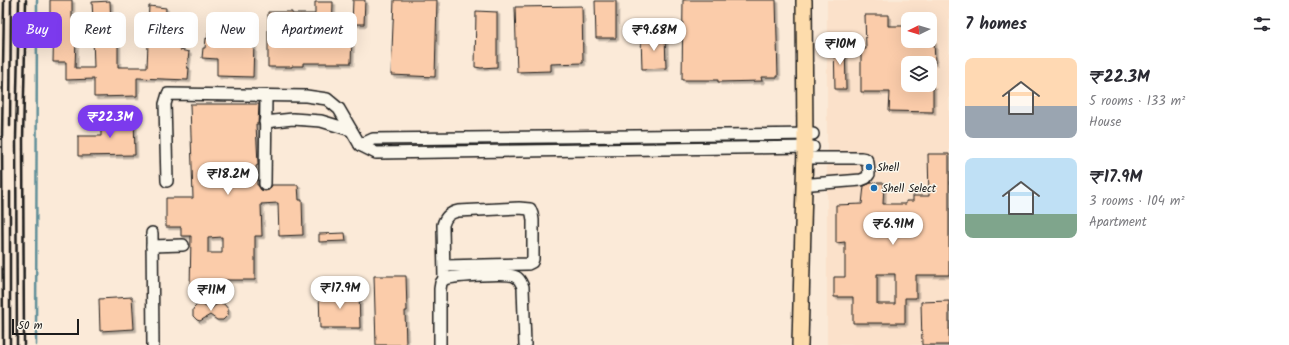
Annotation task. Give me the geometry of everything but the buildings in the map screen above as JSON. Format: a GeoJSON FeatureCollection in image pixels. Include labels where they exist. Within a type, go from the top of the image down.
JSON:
{"type":"FeatureCollection","features":[{"type":"Feature","properties":{"kind":"main road"},"geometry":{"type":"LineString","coordinates":[[804,0],[812,184],[809,345]]}},
{"type":"Feature","properties":{"kind":"main road"},"geometry":{"type":"LineString","coordinates":[[800,345],[810,144],[813,0]]}},
{"type":"Feature","properties":{"kind":"lane"},"geometry":{"type":"LineString","coordinates":[[167,181],[165,104],[168,94],[306,96],[327,99],[339,109],[360,145],[376,153],[652,150],[810,144]]}},
{"type":"Feature","properties":{"kind":"lane"},"geometry":{"type":"LineString","coordinates":[[265,184],[266,96]]}},
{"type":"Feature","properties":{"kind":"lane"},"geometry":{"type":"LineString","coordinates":[[266,122],[293,118],[321,121],[351,130]]}},
{"type":"Feature","properties":{"kind":"lane"},"geometry":{"type":"LineString","coordinates":[[651,136],[652,150]]}},
{"type":"Feature","properties":{"kind":"lane"},"geometry":{"type":"LineString","coordinates":[[360,145],[373,139],[651,136],[810,144],[866,159],[868,163],[869,174],[866,178],[861,180],[812,184]]}},
{"type":"Feature","properties":{"kind":"lane"},"geometry":{"type":"LineString","coordinates":[[449,139],[449,152]]}},
{"type":"Feature","properties":{"kind":"lane"},"geometry":{"type":"LineString","coordinates":[[440,345],[440,289],[441,283],[444,279],[443,226],[444,221],[449,214],[458,211],[519,208],[530,209],[533,220],[532,262],[528,264],[444,266]]}},
{"type":"Feature","properties":{"kind":"lane"},"geometry":{"type":"LineString","coordinates":[[152,233],[153,345]]}},
{"type":"Feature","properties":{"kind":"lane"},"geometry":{"type":"LineString","coordinates":[[152,246],[183,245]]}},
{"type":"Feature","properties":{"kind":"lane"},"geometry":{"type":"LineString","coordinates":[[444,279],[456,276],[509,275],[517,277],[523,287],[525,345]]}},
{"type":"Feature","properties":{"kind":"shaded area"},"geometry":{"type":"Polygon","coordinates":[[[827,0],[949,0],[949,345],[827,345],[827,0]]]}},
{"type":"Feature","properties":{"kind":"waterway"},"geometry":{"type":"LineString","coordinates":[[36,345],[37,0]]}},
{"type":"Feature","properties":{"kind":"railway"},"geometry":{"type":"LineString","coordinates":[[3,345],[2,138],[4,0]]}},
{"type":"Feature","properties":{"kind":"railway"},"geometry":{"type":"LineString","coordinates":[[10,126],[11,0]]}},
{"type":"Feature","properties":{"kind":"railway"},"geometry":{"type":"LineString","coordinates":[[17,345],[16,138],[19,0]]}},
{"type":"Feature","properties":{"kind":"railway"},"geometry":{"type":"LineString","coordinates":[[24,345],[23,140],[26,0]]}},
{"type":"Feature","properties":{"kind":"railway"},"geometry":{"type":"LineString","coordinates":[[10,192],[10,345]]}},
{"type":"Feature","properties":{"kind":"place","name":"Shell"},"geometry":{"type":"Point","coordinates":[869,167]}},
{"type":"Feature","properties":{"kind":"place","name":"Shell Select"},"geometry":{"type":"Point","coordinates":[874,188]}}]}
